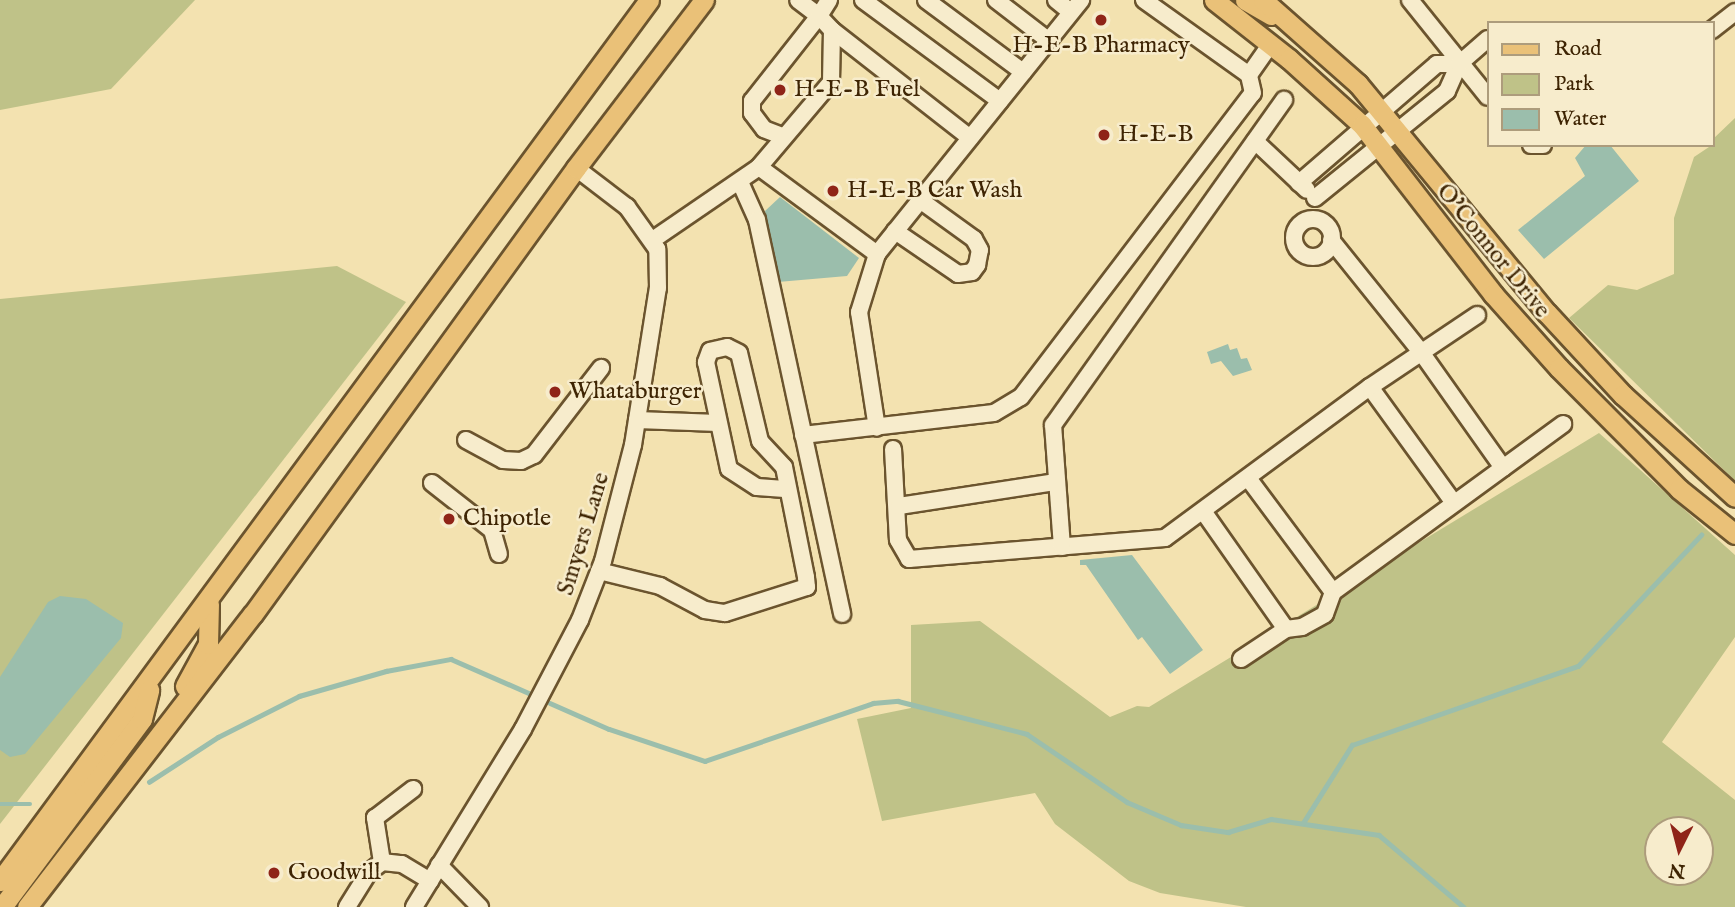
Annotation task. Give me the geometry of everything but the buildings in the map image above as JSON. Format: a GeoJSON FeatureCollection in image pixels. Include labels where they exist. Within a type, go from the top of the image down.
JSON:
{"type":"FeatureCollection","features":[{"type":"Feature","properties":{"kind":"main road"},"geometry":{"type":"LineString","coordinates":[[0,881],[209,604],[649,0]]}},
{"type":"Feature","properties":{"kind":"main road"},"geometry":{"type":"LineString","coordinates":[[27,907],[253,614],[576,168],[704,0]]}},
{"type":"Feature","properties":{"kind":"main road","name":"O'Connor Drive"},"geometry":{"type":"LineString","coordinates":[[1214,0],[1271,44],[1362,125],[1493,294],[1559,369],[1637,449],[1735,534]]}},
{"type":"Feature","properties":{"kind":"main road"},"geometry":{"type":"LineString","coordinates":[[1245,0],[1297,28]]}},
{"type":"Feature","properties":{"kind":"main road","name":"O'Connor Drive"},"geometry":{"type":"LineString","coordinates":[[1263,0],[1297,28],[1382,111],[1547,313],[1623,395],[1735,498]]}},
{"type":"Feature","properties":{"kind":"main road"},"geometry":{"type":"LineString","coordinates":[[65,858],[77,828],[187,683],[208,644],[209,604]]}},
{"type":"Feature","properties":{"kind":"main road"},"geometry":{"type":"LineString","coordinates":[[2,907],[142,719],[152,678]]}},
{"type":"Feature","properties":{"kind":"street"},"geometry":{"type":"LineString","coordinates":[[797,0],[970,138]]}},
{"type":"Feature","properties":{"kind":"street"},"geometry":{"type":"LineString","coordinates":[[782,136],[764,129],[752,113],[752,101],[829,0]]}},
{"type":"Feature","properties":{"kind":"street"},"geometry":{"type":"LineString","coordinates":[[863,0],[1000,101]]}},
{"type":"Feature","properties":{"kind":"street"},"geometry":{"type":"LineString","coordinates":[[926,0],[1023,72]]}},
{"type":"Feature","properties":{"kind":"street"},"geometry":{"type":"LineString","coordinates":[[996,0],[1048,40]]}},
{"type":"Feature","properties":{"kind":"street"},"geometry":{"type":"LineString","coordinates":[[877,428],[859,312],[877,254],[1076,6],[1056,0]]}},
{"type":"Feature","properties":{"kind":"street"},"geometry":{"type":"LineString","coordinates":[[803,435],[994,413],[1021,397],[1253,93],[1249,75],[1144,0]]}},
{"type":"Feature","properties":{"kind":"street"},"geometry":{"type":"LineString","coordinates":[[1410,0],[1486,95]]}},
{"type":"Feature","properties":{"kind":"street"},"geometry":{"type":"LineString","coordinates":[[1714,28],[1735,12]]}},
{"type":"Feature","properties":{"kind":"street"},"geometry":{"type":"LineString","coordinates":[[576,168],[627,208],[654,239],[759,167],[782,136],[831,82],[832,30]]}},
{"type":"Feature","properties":{"kind":"street"},"geometry":{"type":"LineString","coordinates":[[1314,219],[1315,198],[1376,145],[1447,90],[1459,64],[1486,42]]}},
{"type":"Feature","properties":{"kind":"street"},"geometry":{"type":"LineString","coordinates":[[1249,75],[1271,44]]}},
{"type":"Feature","properties":{"kind":"street"},"geometry":{"type":"LineString","coordinates":[[1299,183],[1362,125],[1437,64],[1459,64]]}},
{"type":"Feature","properties":{"kind":"street"},"geometry":{"type":"LineString","coordinates":[[1062,547],[1053,425],[1284,100]]}},
{"type":"Feature","properties":{"kind":"street"},"geometry":{"type":"LineString","coordinates":[[1255,141],[1315,198]]}},
{"type":"Feature","properties":{"kind":"street"},"geometry":{"type":"LineString","coordinates":[[759,167],[877,254]]}},
{"type":"Feature","properties":{"kind":"street"},"geometry":{"type":"LineString","coordinates":[[740,182],[757,220],[842,614]]}},
{"type":"Feature","properties":{"kind":"street"},"geometry":{"type":"LineString","coordinates":[[895,231],[958,274],[972,272],[981,250],[974,239],[920,200]]}},
{"type":"Feature","properties":{"kind":"street"},"geometry":{"type":"LineString","coordinates":[[1331,240],[1321,255],[1309,256],[1298,249],[1294,238],[1298,226],[1314,219],[1325,224],[1331,240],[1421,352],[1503,468]]}},
{"type":"Feature","properties":{"kind":"street","name":"Smyers Lane"},"geometry":{"type":"LineString","coordinates":[[414,907],[559,665],[599,572],[617,514],[637,420],[659,288],[654,239]]}},
{"type":"Feature","properties":{"kind":"street"},"geometry":{"type":"LineString","coordinates":[[893,449],[899,506],[898,540],[909,559],[1165,538],[1370,387],[1477,314]]}},
{"type":"Feature","properties":{"kind":"street"},"geometry":{"type":"LineString","coordinates":[[599,572],[660,586],[705,610],[725,613],[807,587],[784,467],[760,441],[739,353],[727,347],[710,351],[706,362],[729,470],[757,487],[788,489]]}},
{"type":"Feature","properties":{"kind":"street"},"geometry":{"type":"LineString","coordinates":[[466,440],[503,460],[521,461],[534,455],[601,368]]}},
{"type":"Feature","properties":{"kind":"street"},"geometry":{"type":"LineString","coordinates":[[1370,387],[1454,503]]}},
{"type":"Feature","properties":{"kind":"street"},"geometry":{"type":"LineString","coordinates":[[637,420],[718,423]]}},
{"type":"Feature","properties":{"kind":"street"},"geometry":{"type":"LineString","coordinates":[[1241,659],[1286,629],[1302,627],[1325,614],[1333,592],[1563,424]]}},
{"type":"Feature","properties":{"kind":"street"},"geometry":{"type":"LineString","coordinates":[[1248,478],[1333,592]]}},
{"type":"Feature","properties":{"kind":"street"},"geometry":{"type":"LineString","coordinates":[[899,506],[1056,482]]}},
{"type":"Feature","properties":{"kind":"street"},"geometry":{"type":"LineString","coordinates":[[432,483],[492,530],[499,554]]}},
{"type":"Feature","properties":{"kind":"street"},"geometry":{"type":"LineString","coordinates":[[1203,511],[1286,629]]}},
{"type":"Feature","properties":{"kind":"street"},"geometry":{"type":"LineString","coordinates":[[382,862],[375,818],[413,789]]}},
{"type":"Feature","properties":{"kind":"street"},"geometry":{"type":"LineString","coordinates":[[347,907],[368,873],[382,862],[402,864],[429,881]]}},
{"type":"Feature","properties":{"kind":"street"},"geometry":{"type":"LineString","coordinates":[[439,865],[480,907]]}},
{"type":"Feature","properties":{"kind":"green space"},"geometry":{"type":"Polygon","coordinates":[[[0,0],[195,0],[111,89],[0,110],[0,0]]]}},
{"type":"Feature","properties":{"kind":"green space"},"geometry":{"type":"Polygon","coordinates":[[[1735,118],[1735,481],[1569,318],[1608,285],[1637,290],[1674,274],[1674,218],[1694,157],[1709,147],[1714,147],[1714,138],[1735,118]]]}},
{"type":"Feature","properties":{"kind":"green space"},"geometry":{"type":"Polygon","coordinates":[[[337,266],[406,302],[0,824],[0,299],[337,266]]]}},
{"type":"Feature","properties":{"kind":"green space"},"geometry":{"type":"Polygon","coordinates":[[[1599,433],[1735,555],[1735,637],[1662,742],[1735,800],[1735,907],[1246,907],[1160,893],[1129,881],[1055,824],[1035,793],[882,821],[857,719],[911,708],[911,625],[980,621],[1110,717],[1137,706],[1149,707],[1599,433]]]}},
{"type":"Feature","properties":{"kind":"water"},"geometry":{"type":"Polygon","coordinates":[[[1584,147],[1612,147],[1639,181],[1544,259],[1518,230],[1585,176],[1575,158],[1584,147]]]}},
{"type":"Feature","properties":{"kind":"water"},"geometry":{"type":"Polygon","coordinates":[[[780,197],[859,258],[847,276],[778,282],[765,211],[780,197]]]}},
{"type":"Feature","properties":{"kind":"water"},"geometry":{"type":"Polygon","coordinates":[[[1228,344],[1230,350],[1237,348],[1241,359],[1247,358],[1252,370],[1233,376],[1221,361],[1211,364],[1207,352],[1228,344]]]}},
{"type":"Feature","properties":{"kind":"water"},"geometry":{"type":"Polygon","coordinates":[[[1132,555],[1203,650],[1170,674],[1142,637],[1138,640],[1086,565],[1080,565],[1080,560],[1132,555]]]}},
{"type":"Feature","properties":{"kind":"water"},"geometry":{"type":"Polygon","coordinates":[[[60,596],[86,599],[123,623],[121,638],[25,754],[10,757],[0,750],[0,677],[48,602],[60,596]]]}},
{"type":"Feature","properties":{"kind":"waterway"},"geometry":{"type":"LineString","coordinates":[[1303,823],[1352,745],[1578,666],[1701,535]]}},
{"type":"Feature","properties":{"kind":"waterway"},"geometry":{"type":"LineString","coordinates":[[149,782],[218,737],[299,696],[386,671],[451,659],[529,693]]}},
{"type":"Feature","properties":{"kind":"waterway"},"geometry":{"type":"LineString","coordinates":[[550,703],[609,729],[705,761],[873,703],[898,701],[1027,734],[1127,802],[1181,825],[1228,832],[1271,819],[1379,835],[1464,907]]}},
{"type":"Feature","properties":{"kind":"waterway"},"geometry":{"type":"LineString","coordinates":[[0,804],[30,804]]}},
{"type":"Feature","properties":{"kind":"place","name":"H-E-B Pharmacy"},"geometry":{"type":"Point","coordinates":[1101,20]}},
{"type":"Feature","properties":{"kind":"place","name":"H-E-B Fuel"},"geometry":{"type":"Point","coordinates":[780,90]}},
{"type":"Feature","properties":{"kind":"place","name":"H-E-B"},"geometry":{"type":"Point","coordinates":[1104,135]}},
{"type":"Feature","properties":{"kind":"place","name":"H-E-B Car Wash"},"geometry":{"type":"Point","coordinates":[833,191]}},
{"type":"Feature","properties":{"kind":"place","name":"Whataburger"},"geometry":{"type":"Point","coordinates":[555,392]}},
{"type":"Feature","properties":{"kind":"place","name":"Chipotle"},"geometry":{"type":"Point","coordinates":[449,519]}},
{"type":"Feature","properties":{"kind":"place","name":"Goodwill"},"geometry":{"type":"Point","coordinates":[274,873]}}]}
